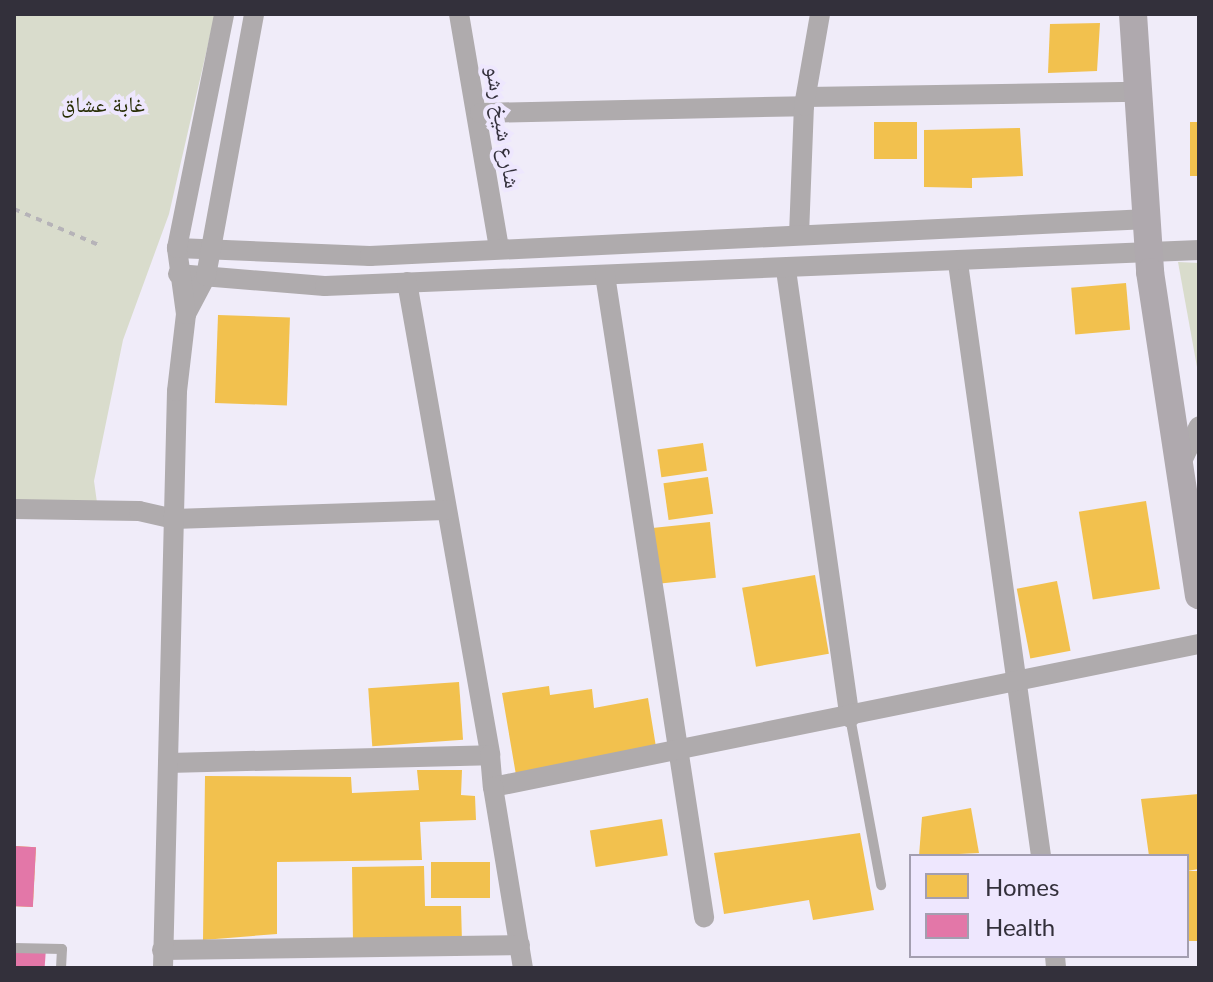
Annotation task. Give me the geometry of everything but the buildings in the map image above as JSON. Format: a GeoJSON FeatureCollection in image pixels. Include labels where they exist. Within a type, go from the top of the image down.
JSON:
{"type":"FeatureCollection","features":[{"type":"Feature","properties":{"kind":"main road"},"geometry":{"type":"LineString","coordinates":[[1133,14],[1149,249],[1177,470],[1199,595]]}},
{"type":"Feature","properties":{"kind":"street"},"geometry":{"type":"LineString","coordinates":[[224,14],[177,248],[178,274],[186,314],[174,519],[162,959],[520,945]]}},
{"type":"Feature","properties":{"kind":"street"},"geometry":{"type":"LineString","coordinates":[[186,314],[206,276],[206,252],[254,14]]}},
{"type":"Feature","properties":{"kind":"street","name":"شارع شيخ رشو"},"geometry":{"type":"LineString","coordinates":[[459,14],[480,113],[499,248]]}},
{"type":"Feature","properties":{"kind":"street"},"geometry":{"type":"LineString","coordinates":[[799,235],[805,101],[820,14]]}},
{"type":"Feature","properties":{"kind":"street"},"geometry":{"type":"LineString","coordinates":[[480,113],[1137,92]]}},
{"type":"Feature","properties":{"kind":"street"},"geometry":{"type":"LineString","coordinates":[[177,248],[206,252],[370,256],[1148,219]]}},
{"type":"Feature","properties":{"kind":"street"},"geometry":{"type":"LineString","coordinates":[[178,274],[325,286],[958,263],[1149,249],[1199,250]]}},
{"type":"Feature","properties":{"kind":"street"},"geometry":{"type":"LineString","coordinates":[[958,263],[1041,854]]}},
{"type":"Feature","properties":{"kind":"street"},"geometry":{"type":"LineString","coordinates":[[786,270],[850,717]]}},
{"type":"Feature","properties":{"kind":"street"},"geometry":{"type":"LineString","coordinates":[[605,275],[674,752],[704,917]]}},
{"type":"Feature","properties":{"kind":"street"},"geometry":{"type":"LineString","coordinates":[[407,282],[490,755],[523,968]]}},
{"type":"Feature","properties":{"kind":"street"},"geometry":{"type":"LineString","coordinates":[[1177,470],[1199,426]]}},
{"type":"Feature","properties":{"kind":"street"},"geometry":{"type":"LineString","coordinates":[[14,509],[139,511],[174,519],[446,510]]}},
{"type":"Feature","properties":{"kind":"street"},"geometry":{"type":"LineString","coordinates":[[493,787],[1199,644]]}},
{"type":"Feature","properties":{"kind":"street"},"geometry":{"type":"LineString","coordinates":[[168,763],[490,755]]}},
{"type":"Feature","properties":{"kind":"lane"},"geometry":{"type":"LineString","coordinates":[[850,717],[881,885]]}},
{"type":"Feature","properties":{"kind":"lane"},"geometry":{"type":"LineString","coordinates":[[14,948],[62,949],[61,968]]}},
{"type":"Feature","properties":{"kind":"path"},"geometry":{"type":"LineString","coordinates":[[14,209],[101,246]]}},
{"type":"Feature","properties":{"kind":"green space","name":"غابة عشاق"},"geometry":{"type":"Polygon","coordinates":[[[14,14],[215,14],[169,214],[123,340],[94,481],[99,517],[14,517],[14,14]]]}},
{"type":"Feature","properties":{"kind":"green space"},"geometry":{"type":"Polygon","coordinates":[[[1178,262],[1199,263],[1199,378],[1178,262]]]}}]}
